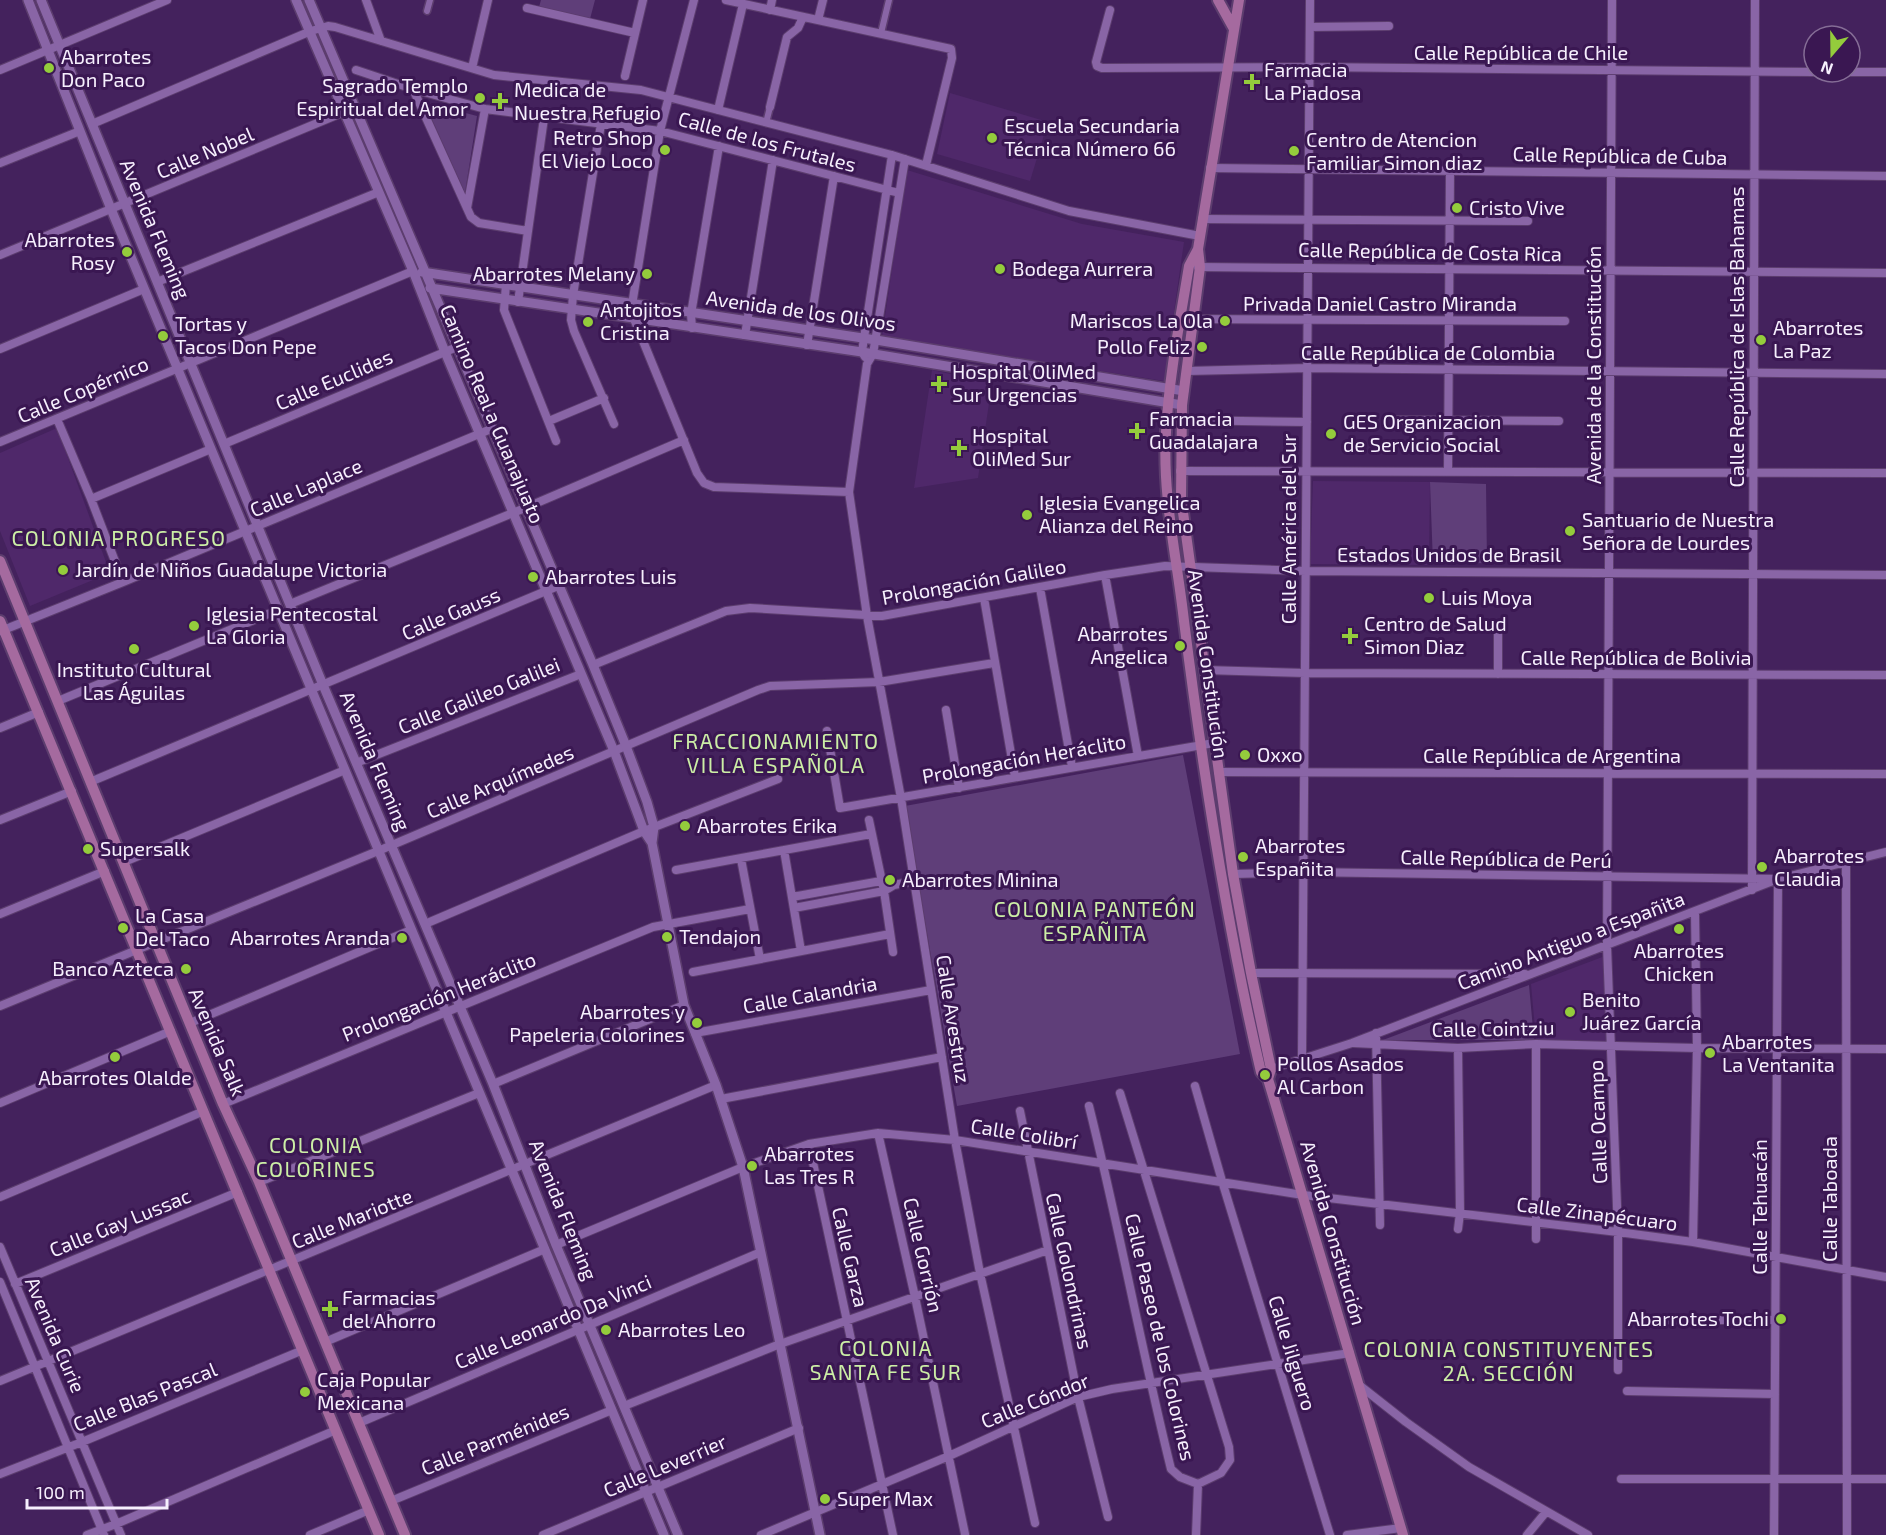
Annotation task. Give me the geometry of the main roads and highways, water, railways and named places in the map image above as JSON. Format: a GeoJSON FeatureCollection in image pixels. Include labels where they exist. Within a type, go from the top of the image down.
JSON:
{"type":"FeatureCollection","features":[{"type":"Feature","properties":{"kind":"main road"},"geometry":{"type":"LineString","coordinates":[[1218,0],[1234,29]]}},
{"type":"Feature","properties":{"kind":"main road","name":"Avenida Constitución"},"geometry":{"type":"LineString","coordinates":[[1239,0],[1198,249],[1171,389],[1166,431],[1167,496],[1199,745],[1239,974],[1402,1532]]}},
{"type":"Feature","properties":{"kind":"main road","name":"Avenida Constitución"},"geometry":{"type":"LineString","coordinates":[[1195,266],[1194,320],[1181,420],[1181,498],[1233,874],[1267,1074]]}},
{"type":"Feature","properties":{"kind":"main road","name":"Avenida Salk"},"geometry":{"type":"LineString","coordinates":[[0,561],[223,1104],[259,1182],[405,1535]]}},
{"type":"Feature","properties":{"kind":"main road","name":"Avenida Salk"},"geometry":{"type":"LineString","coordinates":[[1,627],[72,791],[379,1535]]}},
{"type":"Feature","properties":{"kind":"place","name":"Abarrotes Don Paco"},"geometry":{"type":"Point","coordinates":[49,68]}},
{"type":"Feature","properties":{"kind":"place","name":"Farmacia La Piadosa"},"geometry":{"type":"Point","coordinates":[1252,82]}},
{"type":"Feature","properties":{"kind":"place","name":"Sagrado Templo Espiritual del Amor"},"geometry":{"type":"Point","coordinates":[480,98]}},
{"type":"Feature","properties":{"kind":"place","name":"Medica de Nuestra Refugio"},"geometry":{"type":"Point","coordinates":[500,101]}},
{"type":"Feature","properties":{"kind":"place","name":"Escuela Secundaria Técnica Número 66"},"geometry":{"type":"Point","coordinates":[992,138]}},
{"type":"Feature","properties":{"kind":"place","name":"Retro Shop El Viejo Loco"},"geometry":{"type":"Point","coordinates":[665,150]}},
{"type":"Feature","properties":{"kind":"place","name":"Centro de Atencion Familiar Simon diaz"},"geometry":{"type":"Point","coordinates":[1294,151]}},
{"type":"Feature","properties":{"kind":"place","name":"Cristo Vive"},"geometry":{"type":"Point","coordinates":[1457,208]}},
{"type":"Feature","properties":{"kind":"place","name":"Abarrotes Rosy"},"geometry":{"type":"Point","coordinates":[127,252]}},
{"type":"Feature","properties":{"kind":"place","name":"Bodega Aurrera"},"geometry":{"type":"Point","coordinates":[1000,269]}},
{"type":"Feature","properties":{"kind":"place","name":"Abarrotes Melany"},"geometry":{"type":"Point","coordinates":[647,274]}},
{"type":"Feature","properties":{"kind":"place","name":"Mariscos La Ola"},"geometry":{"type":"Point","coordinates":[1225,321]}},
{"type":"Feature","properties":{"kind":"place","name":"Antojitos Cristina"},"geometry":{"type":"Point","coordinates":[588,322]}},
{"type":"Feature","properties":{"kind":"place","name":"Tortas y Tacos Don Pepe"},"geometry":{"type":"Point","coordinates":[163,336]}},
{"type":"Feature","properties":{"kind":"place","name":"Abarrotes La Paz"},"geometry":{"type":"Point","coordinates":[1761,340]}},
{"type":"Feature","properties":{"kind":"place","name":"Pollo Feliz"},"geometry":{"type":"Point","coordinates":[1202,347]}},
{"type":"Feature","properties":{"kind":"place","name":"Hospital OliMed Sur Urgencias"},"geometry":{"type":"Point","coordinates":[939,384]}},
{"type":"Feature","properties":{"kind":"place","name":"Farmacia Guadalajara"},"geometry":{"type":"Point","coordinates":[1137,431]}},
{"type":"Feature","properties":{"kind":"place","name":"GES Organizacion de Servicio Social"},"geometry":{"type":"Point","coordinates":[1331,434]}},
{"type":"Feature","properties":{"kind":"place","name":"Hospital OliMed Sur"},"geometry":{"type":"Point","coordinates":[959,448]}},
{"type":"Feature","properties":{"kind":"place","name":"Iglesia Evangelica Alianza del Reino"},"geometry":{"type":"Point","coordinates":[1027,515]}},
{"type":"Feature","properties":{"kind":"place","name":"Santuario de Nuestra Señora de Lourdes"},"geometry":{"type":"Point","coordinates":[1570,531]}},
{"type":"Feature","properties":{"kind":"place","name":"Jardín de Niños Guadalupe Victoria"},"geometry":{"type":"Point","coordinates":[63,570]}},
{"type":"Feature","properties":{"kind":"place","name":"Abarrotes Luis"},"geometry":{"type":"Point","coordinates":[533,577]}},
{"type":"Feature","properties":{"kind":"place","name":"Luis Moya"},"geometry":{"type":"Point","coordinates":[1429,598]}},
{"type":"Feature","properties":{"kind":"place","name":"Iglesia Pentecostal La Gloria"},"geometry":{"type":"Point","coordinates":[194,626]}},
{"type":"Feature","properties":{"kind":"place","name":"Centro de Salud Simon Diaz"},"geometry":{"type":"Point","coordinates":[1350,636]}},
{"type":"Feature","properties":{"kind":"place","name":"Abarrotes Angelica"},"geometry":{"type":"Point","coordinates":[1180,646]}},
{"type":"Feature","properties":{"kind":"place","name":"Instituto Cultural Las Águilas"},"geometry":{"type":"Point","coordinates":[134,649]}},
{"type":"Feature","properties":{"kind":"place","name":"Oxxo"},"geometry":{"type":"Point","coordinates":[1245,755]}},
{"type":"Feature","properties":{"kind":"place","name":"Abarrotes Erika"},"geometry":{"type":"Point","coordinates":[685,826]}},
{"type":"Feature","properties":{"kind":"place","name":"Supersalk"},"geometry":{"type":"Point","coordinates":[88,849]}},
{"type":"Feature","properties":{"kind":"place","name":"Abarrotes Españita"},"geometry":{"type":"Point","coordinates":[1243,857]}},
{"type":"Feature","properties":{"kind":"place","name":"Abarrotes Claudia"},"geometry":{"type":"Point","coordinates":[1762,867]}},
{"type":"Feature","properties":{"kind":"place","name":"Abarrotes Minina"},"geometry":{"type":"Point","coordinates":[890,880]}},
{"type":"Feature","properties":{"kind":"place","name":"La Casa Del Taco"},"geometry":{"type":"Point","coordinates":[123,928]}},
{"type":"Feature","properties":{"kind":"place","name":"Abarrotes Chicken"},"geometry":{"type":"Point","coordinates":[1679,929]}},
{"type":"Feature","properties":{"kind":"place","name":"Tendajon"},"geometry":{"type":"Point","coordinates":[667,937]}},
{"type":"Feature","properties":{"kind":"place","name":"Abarrotes Aranda"},"geometry":{"type":"Point","coordinates":[402,938]}},
{"type":"Feature","properties":{"kind":"place","name":"Banco Azteca"},"geometry":{"type":"Point","coordinates":[186,969]}},
{"type":"Feature","properties":{"kind":"place","name":"Benito Juárez García"},"geometry":{"type":"Point","coordinates":[1570,1012]}},
{"type":"Feature","properties":{"kind":"place","name":"Abarrotes y Papeleria Colorines"},"geometry":{"type":"Point","coordinates":[697,1023]}},
{"type":"Feature","properties":{"kind":"place","name":"Abarrotes La Ventanita"},"geometry":{"type":"Point","coordinates":[1710,1053]}},
{"type":"Feature","properties":{"kind":"place","name":"Abarrotes Olalde"},"geometry":{"type":"Point","coordinates":[115,1057]}},
{"type":"Feature","properties":{"kind":"place","name":"Pollos Asados Al Carbon"},"geometry":{"type":"Point","coordinates":[1265,1075]}},
{"type":"Feature","properties":{"kind":"place","name":"Abarrotes Las Tres R"},"geometry":{"type":"Point","coordinates":[752,1166]}},
{"type":"Feature","properties":{"kind":"place","name":"Farmacias del Ahorro"},"geometry":{"type":"Point","coordinates":[330,1309]}},
{"type":"Feature","properties":{"kind":"place","name":"Abarrotes Tochi"},"geometry":{"type":"Point","coordinates":[1781,1319]}},
{"type":"Feature","properties":{"kind":"place","name":"Abarrotes Leo"},"geometry":{"type":"Point","coordinates":[606,1330]}},
{"type":"Feature","properties":{"kind":"place","name":"Caja Popular Mexicana"},"geometry":{"type":"Point","coordinates":[305,1392]}},
{"type":"Feature","properties":{"kind":"place","name":"Super Max"},"geometry":{"type":"Point","coordinates":[825,1499]}},
{"type":"Feature","properties":{"kind":"district","name":"COLONIA PROGRESO"},"geometry":{"type":"Point","coordinates":[119,539]}},
{"type":"Feature","properties":{"kind":"district","name":"FRACCIONAMIENTO VILLA ESPAÑOLA"},"geometry":{"type":"Point","coordinates":[776,754]}},
{"type":"Feature","properties":{"kind":"district","name":"COLONIA PANTEÓN ESPAÑITA"},"geometry":{"type":"Point","coordinates":[1095,922]}},
{"type":"Feature","properties":{"kind":"district","name":"COLONIA COLORINES"},"geometry":{"type":"Point","coordinates":[316,1158]}},
{"type":"Feature","properties":{"kind":"district","name":"COLONIA SANTA FE SUR"},"geometry":{"type":"Point","coordinates":[886,1361]}},
{"type":"Feature","properties":{"kind":"district","name":"COLONIA CONSTITUYENTES 2A. SECCIÓN"},"geometry":{"type":"Point","coordinates":[1509,1362]}}]}
